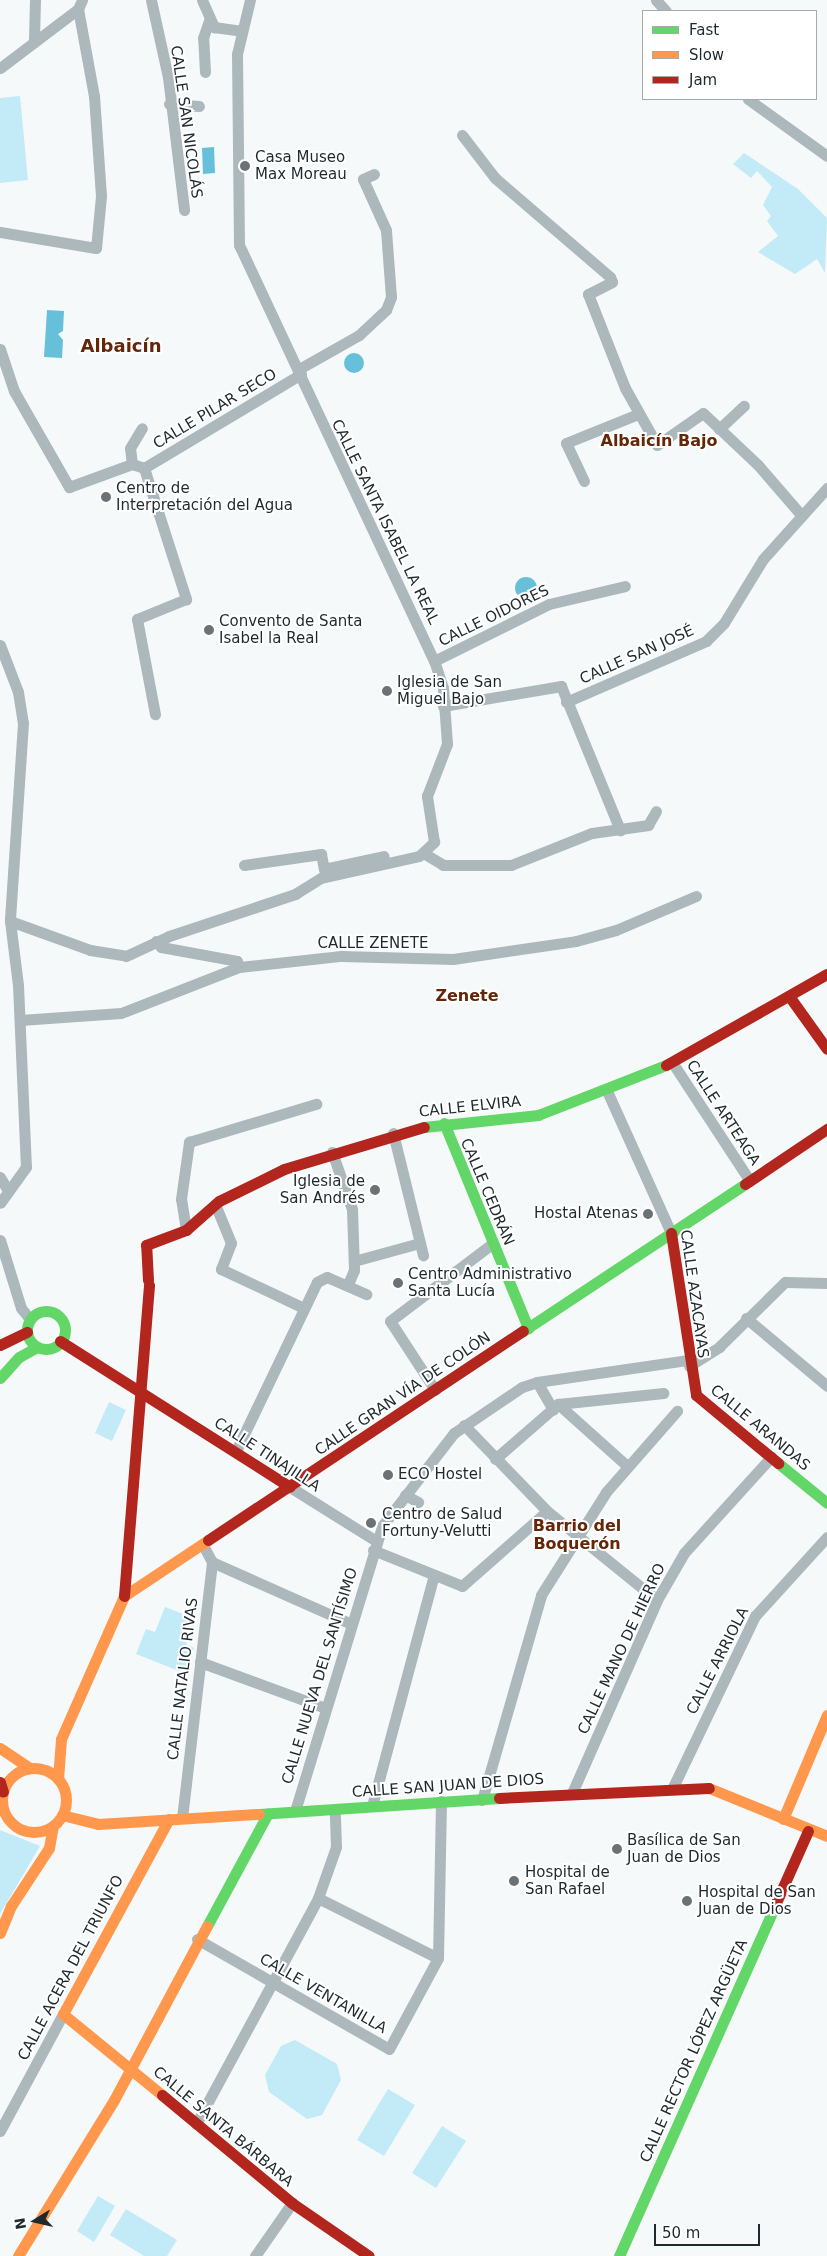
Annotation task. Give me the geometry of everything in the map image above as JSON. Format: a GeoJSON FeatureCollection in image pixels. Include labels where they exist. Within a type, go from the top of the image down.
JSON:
{"type":"FeatureCollection","features":[{"type":"Feature","properties":{"kind":"main road","name":"CALLE ELVIRA"},"geometry":{"type":"LineString","coordinates":[[142,1392],[149,1283],[146,1244],[186,1230],[215,1204],[284,1169],[332,1152],[393,1133],[444,1123],[538,1114],[607,1090],[672,1062],[827,974]]}},
{"type":"Feature","properties":{"kind":"main road"},"geometry":{"type":"LineString","coordinates":[[789,996],[827,1049]]}},
{"type":"Feature","properties":{"kind":"main road","name":"CALLE CEDRÁN"},"geometry":{"type":"LineString","coordinates":[[444,1123],[528,1328]]}},
{"type":"Feature","properties":{"kind":"main road","name":"CALLE GRAN VÍA DE COLÓN"},"geometry":{"type":"LineString","coordinates":[[124,1596],[827,1129]]}},
{"type":"Feature","properties":{"kind":"main road","name":"CALLE AZACAYAS"},"geometry":{"type":"LineString","coordinates":[[671,1233],[689,1363],[696,1395]]}},
{"type":"Feature","properties":{"kind":"main road"},"geometry":{"type":"LineString","coordinates":[[3,1375],[37,1347],[49,1348],[60,1342],[64,1329],[58,1315],[42,1312],[30,1319],[27,1332],[37,1347]]}},
{"type":"Feature","properties":{"kind":"main road"},"geometry":{"type":"LineString","coordinates":[[0,1345],[27,1332]]}},
{"type":"Feature","properties":{"kind":"main road","name":"CALLE TINAJILLA"},"geometry":{"type":"LineString","coordinates":[[60,1342],[236,1451],[290,1487]]}},
{"type":"Feature","properties":{"kind":"main road"},"geometry":{"type":"LineString","coordinates":[[0,1354],[3,1375]]}},
{"type":"Feature","properties":{"kind":"main road"},"geometry":{"type":"LineString","coordinates":[[0,1933],[11,1906],[49,1848],[53,1826],[62,1815],[66,1801],[58,1779],[61,1739],[124,1596],[142,1392]]}},
{"type":"Feature","properties":{"kind":"main road","name":"CALLE ARANDAS"},"geometry":{"type":"LineString","coordinates":[[696,1395],[770,1458],[827,1503]]}},
{"type":"Feature","properties":{"kind":"main road"},"geometry":{"type":"LineString","coordinates":[[783,1819],[827,1715]]}},
{"type":"Feature","properties":{"kind":"main road"},"geometry":{"type":"LineString","coordinates":[[53,1826],[26,1830],[8,1817],[2,1808],[2,1787],[16,1774],[32,1768],[61,1739]]}},
{"type":"Feature","properties":{"kind":"main road"},"geometry":{"type":"LineString","coordinates":[[0,1748],[32,1768],[58,1779]]}},
{"type":"Feature","properties":{"kind":"main road","name":"CALLE SAN JUAN DE DIOS"},"geometry":{"type":"LineString","coordinates":[[62,1815],[98,1824],[672,1787],[717,1789],[808,1831],[827,1836]]}},
{"type":"Feature","properties":{"kind":"main road"},"geometry":{"type":"LineString","coordinates":[[18,2256],[130,2070],[197,1939],[268,1813]]}},
{"type":"Feature","properties":{"kind":"main road","name":"CALLE ACERA DEL TRIUNFO"},"geometry":{"type":"LineString","coordinates":[[63,2014],[170,1819]]}},
{"type":"Feature","properties":{"kind":"main road","name":"CALLE RECTOR LÓPEZ ARGÜETA"},"geometry":{"type":"LineString","coordinates":[[619,2256],[808,1831]]}},
{"type":"Feature","properties":{"kind":"main road","name":"CALLE SANTA BÁRBARA"},"geometry":{"type":"LineString","coordinates":[[63,2014],[292,2203],[369,2256]]}},
{"type":"Feature","properties":{"kind":"street"},"geometry":{"type":"LineString","coordinates":[[34,40],[35,0]]}},
{"type":"Feature","properties":{"kind":"street"},"geometry":{"type":"LineString","coordinates":[[202,0],[209,21],[221,31],[242,31]]}},
{"type":"Feature","properties":{"kind":"street","name":"CALLE SANTA ISABEL LA REAL"},"geometry":{"type":"LineString","coordinates":[[250,0],[237,54],[239,244],[300,372],[365,522],[380,544],[434,661],[443,688],[446,706],[447,744],[426,803],[434,842],[425,854]]}},
{"type":"Feature","properties":{"kind":"street"},"geometry":{"type":"LineString","coordinates":[[656,0],[665,10]]}},
{"type":"Feature","properties":{"kind":"street","name":"CALLE SAN NICOLÁS"},"geometry":{"type":"LineString","coordinates":[[152,4],[184,210]]}},
{"type":"Feature","properties":{"kind":"street"},"geometry":{"type":"LineString","coordinates":[[0,68],[20,55],[34,40],[81,9],[101,196],[96,248],[0,232]]}},
{"type":"Feature","properties":{"kind":"street"},"geometry":{"type":"LineString","coordinates":[[205,72],[203,38],[209,21]]}},
{"type":"Feature","properties":{"kind":"street"},"geometry":{"type":"LineString","coordinates":[[749,100],[827,156]]}},
{"type":"Feature","properties":{"kind":"street"},"geometry":{"type":"LineString","coordinates":[[169,104],[198,106]]}},
{"type":"Feature","properties":{"kind":"street"},"geometry":{"type":"LineString","coordinates":[[462,135],[495,178],[554,225],[574,249],[612,282],[588,294],[638,414],[657,444],[703,413],[802,516]]}},
{"type":"Feature","properties":{"kind":"street","name":"CALLE PILAR SECO"},"geometry":{"type":"LineString","coordinates":[[144,468],[359,334],[386,310],[391,297],[386,230],[363,180],[374,174]]}},
{"type":"Feature","properties":{"kind":"street"},"geometry":{"type":"LineString","coordinates":[[0,349],[14,391],[69,487],[132,464],[144,468],[186,599],[137,619],[155,714]]}},
{"type":"Feature","properties":{"kind":"street"},"geometry":{"type":"LineString","coordinates":[[719,429],[744,406]]}},
{"type":"Feature","properties":{"kind":"street"},"geometry":{"type":"LineString","coordinates":[[584,481],[566,443],[638,414]]}},
{"type":"Feature","properties":{"kind":"street"},"geometry":{"type":"LineString","coordinates":[[132,464],[130,448],[142,428]]}},
{"type":"Feature","properties":{"kind":"street","name":"CALLE SAN JOSÉ"},"geometry":{"type":"LineString","coordinates":[[566,702],[706,641],[724,622],[763,559],[827,488]]}},
{"type":"Feature","properties":{"kind":"street","name":"CALLE OIDORES"},"geometry":{"type":"LineString","coordinates":[[434,661],[549,604],[625,586]]}},
{"type":"Feature","properties":{"kind":"street"},"geometry":{"type":"LineString","coordinates":[[0,644],[18,692],[23,723],[5,923],[20,1020],[26,1167],[7,1189],[0,1203]]}},
{"type":"Feature","properties":{"kind":"street"},"geometry":{"type":"LineString","coordinates":[[446,706],[561,686],[620,830]]}},
{"type":"Feature","properties":{"kind":"street"},"geometry":{"type":"LineString","coordinates":[[5,923],[101,954],[131,955],[156,941],[295,894],[321,878],[425,854],[443,865],[486,868],[512,865],[592,833],[648,825],[656,811]]}},
{"type":"Feature","properties":{"kind":"street"},"geometry":{"type":"LineString","coordinates":[[244,864],[321,854],[324,869],[394,854],[396,861]]}},
{"type":"Feature","properties":{"kind":"street","name":"CALLE ZENETE"},"geometry":{"type":"LineString","coordinates":[[20,1020],[121,1013],[239,967],[341,956],[453,959],[525,950],[616,930],[696,896]]}},
{"type":"Feature","properties":{"kind":"street"},"geometry":{"type":"LineString","coordinates":[[156,941],[161,947],[237,961],[239,967]]}},
{"type":"Feature","properties":{"kind":"street","name":"CALLE ARTEAGA"},"geometry":{"type":"LineString","coordinates":[[672,1062],[750,1181]]}},
{"type":"Feature","properties":{"kind":"street","name":"CALLE AZACAYAS"},"geometry":{"type":"LineString","coordinates":[[607,1090],[671,1233]]}},
{"type":"Feature","properties":{"kind":"street"},"geometry":{"type":"LineString","coordinates":[[186,1230],[181,1199],[190,1142],[316,1104]]}},
{"type":"Feature","properties":{"kind":"street"},"geometry":{"type":"LineString","coordinates":[[393,1133],[423,1255]]}},
{"type":"Feature","properties":{"kind":"street"},"geometry":{"type":"LineString","coordinates":[[332,1152],[352,1209],[354,1261],[348,1284]]}},
{"type":"Feature","properties":{"kind":"street"},"geometry":{"type":"LineString","coordinates":[[0,1177],[7,1189]]}},
{"type":"Feature","properties":{"kind":"street"},"geometry":{"type":"LineString","coordinates":[[215,1204],[231,1243],[221,1269],[304,1308]]}},
{"type":"Feature","properties":{"kind":"street"},"geometry":{"type":"LineString","coordinates":[[0,1240],[21,1308],[30,1319]]}},
{"type":"Feature","properties":{"kind":"street"},"geometry":{"type":"LineString","coordinates":[[354,1261],[420,1243]]}},
{"type":"Feature","properties":{"kind":"street"},"geometry":{"type":"LineString","coordinates":[[435,1390],[390,1321],[493,1243]]}},
{"type":"Feature","properties":{"kind":"street"},"geometry":{"type":"LineString","coordinates":[[236,1451],[317,1282],[327,1277],[348,1284],[366,1294]]}},
{"type":"Feature","properties":{"kind":"street"},"geometry":{"type":"LineString","coordinates":[[626,1465],[555,1407],[537,1382],[689,1363],[719,1347],[746,1318],[785,1282],[827,1283]]}},
{"type":"Feature","properties":{"kind":"street"},"geometry":{"type":"LineString","coordinates":[[746,1318],[827,1386]]}},
{"type":"Feature","properties":{"kind":"street","name":"CALLE NUEVA DEL SANTÍSIMO"},"geometry":{"type":"LineString","coordinates":[[295,1811],[375,1546],[405,1495],[464,1425],[537,1382]]}},
{"type":"Feature","properties":{"kind":"street"},"geometry":{"type":"LineString","coordinates":[[495,1459],[555,1407],[663,1393]]}},
{"type":"Feature","properties":{"kind":"street"},"geometry":{"type":"LineString","coordinates":[[482,1800],[541,1595],[576,1536],[626,1465],[678,1411]]}},
{"type":"Feature","properties":{"kind":"street"},"geometry":{"type":"LineString","coordinates":[[464,1425],[547,1511],[657,1600]]}},
{"type":"Feature","properties":{"kind":"street","name":"CALLE MANO DE HIERRO"},"geometry":{"type":"LineString","coordinates":[[572,1793],[657,1600],[684,1553],[770,1458]]}},
{"type":"Feature","properties":{"kind":"street","name":"CALLE TINAJILLA"},"geometry":{"type":"LineString","coordinates":[[290,1487],[375,1546],[434,1575],[462,1586],[547,1511]]}},
{"type":"Feature","properties":{"kind":"street"},"geometry":{"type":"LineString","coordinates":[[405,1495],[418,1502]]}},
{"type":"Feature","properties":{"kind":"street","name":"CALLE ARRIOLA"},"geometry":{"type":"LineString","coordinates":[[672,1787],[755,1616],[827,1537]]}},
{"type":"Feature","properties":{"kind":"street"},"geometry":{"type":"LineString","coordinates":[[203,1545],[212,1562],[351,1624]]}},
{"type":"Feature","properties":{"kind":"street","name":"CALLE NATALIO RIVAS"},"geometry":{"type":"LineString","coordinates":[[182,1818],[212,1562]]}},
{"type":"Feature","properties":{"kind":"street"},"geometry":{"type":"LineString","coordinates":[[372,1806],[434,1575]]}},
{"type":"Feature","properties":{"kind":"street"},"geometry":{"type":"LineString","coordinates":[[200,1662],[326,1708]]}},
{"type":"Feature","properties":{"kind":"street","name":"CALLE VENTANILLA"},"geometry":{"type":"LineString","coordinates":[[197,1939],[389,2049],[438,1958],[440,1801]]}},
{"type":"Feature","properties":{"kind":"street"},"geometry":{"type":"LineString","coordinates":[[196,2124],[318,1898],[336,1847],[335,1809]]}},
{"type":"Feature","properties":{"kind":"street"},"geometry":{"type":"LineString","coordinates":[[318,1898],[438,1958]]}},
{"type":"Feature","properties":{"kind":"street","name":"CALLE ACERA DEL TRIUNFO"},"geometry":{"type":"LineString","coordinates":[[0,2131],[63,2014]]}},
{"type":"Feature","properties":{"kind":"street"},"geometry":{"type":"LineString","coordinates":[[255,2256],[292,2203]]}},
{"type":"Feature","properties":{"kind":"shaded area"},"geometry":{"type":"Polygon","coordinates":[[[20,96],[28,180],[0,183],[0,98],[20,96]]]}},
{"type":"Feature","properties":{"kind":"shaded area"},"geometry":{"type":"Polygon","coordinates":[[[744,153],[798,189],[827,218],[825,273],[817,259],[795,274],[758,252],[778,236],[767,221],[771,216],[763,205],[772,187],[757,171],[751,178],[733,164],[744,153]]]}},
{"type":"Feature","properties":{"kind":"shaded area"},"geometry":{"type":"Polygon","coordinates":[[[109,1402],[126,1410],[112,1441],[95,1433],[109,1402]]]}},
{"type":"Feature","properties":{"kind":"shaded area"},"geometry":{"type":"Polygon","coordinates":[[[165,1607],[196,1619],[186,1644],[194,1648],[184,1673],[136,1654],[146,1629],[155,1632],[165,1607]]]}},
{"type":"Feature","properties":{"kind":"shaded area"},"geometry":{"type":"Polygon","coordinates":[[[0,1830],[40,1846],[0,1914],[0,1830]]]}},
{"type":"Feature","properties":{"kind":"shaded area"},"geometry":{"type":"Polygon","coordinates":[[[295,2040],[337,2064],[341,2080],[322,2115],[307,2119],[269,2092],[265,2075],[281,2046],[295,2040]]]}},
{"type":"Feature","properties":{"kind":"shaded area"},"geometry":{"type":"Polygon","coordinates":[[[388,2089],[415,2105],[384,2156],[357,2140],[388,2089]]]}},
{"type":"Feature","properties":{"kind":"shaded area"},"geometry":{"type":"Polygon","coordinates":[[[442,2126],[466,2141],[436,2188],[412,2173],[442,2126]]]}},
{"type":"Feature","properties":{"kind":"shaded area"},"geometry":{"type":"Polygon","coordinates":[[[98,2196],[115,2206],[94,2242],[77,2231],[98,2196]]]}},
{"type":"Feature","properties":{"kind":"shaded area"},"geometry":{"type":"Polygon","coordinates":[[[126,2209],[177,2240],[167,2256],[144,2256],[110,2235],[126,2209]]]}},
{"type":"Feature","properties":{"kind":"water"},"geometry":{"type":"Polygon","coordinates":[[[214,147],[215,173],[203,174],[202,148],[214,147]]]}},
{"type":"Feature","properties":{"kind":"water"},"geometry":{"type":"Polygon","coordinates":[[[47,310],[64,311],[63,331],[58,334],[63,340],[62,358],[44,357],[47,310]]]}},
{"type":"Feature","properties":{"kind":"water"},"geometry":{"type":"Polygon","coordinates":[[[354,353],[361,356],[364,363],[361,370],[354,373],[347,370],[344,363],[347,356],[354,353]]]}},
{"type":"Feature","properties":{"kind":"water"},"geometry":{"type":"Polygon","coordinates":[[[526,577],[534,580],[537,588],[534,596],[526,599],[518,596],[515,588],[518,580],[526,577]]]}},
{"type":"Feature","properties":{"kind":"traffic: fast"},"geometry":{"type":"LineString","coordinates":[[424,1127],[538,1115],[666,1065]]}},
{"type":"Feature","properties":{"kind":"traffic: fast"},"geometry":{"type":"LineString","coordinates":[[444,1123],[528,1328]]}},
{"type":"Feature","properties":{"kind":"traffic: fast"},"geometry":{"type":"LineString","coordinates":[[523,1331],[745,1184]]}},
{"type":"Feature","properties":{"kind":"traffic: fast"},"geometry":{"type":"LineString","coordinates":[[46,1311],[59,1317],[65,1330],[59,1343],[46,1349],[33,1343],[27,1330],[33,1317],[46,1311]]}},
{"type":"Feature","properties":{"kind":"traffic: fast"},"geometry":{"type":"LineString","coordinates":[[0,1378],[19,1357],[37,1347]]}},
{"type":"Feature","properties":{"kind":"traffic: fast"},"geometry":{"type":"LineString","coordinates":[[778,1463],[827,1503]]}},
{"type":"Feature","properties":{"kind":"traffic: fast"},"geometry":{"type":"LineString","coordinates":[[259,1814],[499,1798]]}},
{"type":"Feature","properties":{"kind":"traffic: fast"},"geometry":{"type":"LineString","coordinates":[[207,1926],[268,1813]]}},
{"type":"Feature","properties":{"kind":"traffic: fast"},"geometry":{"type":"LineString","coordinates":[[619,2256],[775,1905]]}},
{"type":"Feature","properties":{"kind":"traffic: slow"},"geometry":{"type":"LineString","coordinates":[[58,1779],[61,1739],[124,1596],[208,1540]]}},
{"type":"Feature","properties":{"kind":"traffic: slow"},"geometry":{"type":"LineString","coordinates":[[783,1819],[827,1715]]}},
{"type":"Feature","properties":{"kind":"traffic: slow"},"geometry":{"type":"LineString","coordinates":[[0,1748],[30,1768]]}},
{"type":"Feature","properties":{"kind":"traffic: slow"},"geometry":{"type":"LineString","coordinates":[[34,1768],[52,1774],[60,1782],[66,1800],[60,1818],[52,1826],[34,1832],[16,1826],[8,1818],[2,1800],[8,1782],[16,1774],[34,1768]]}},
{"type":"Feature","properties":{"kind":"traffic: slow"},"geometry":{"type":"LineString","coordinates":[[709,1788],[827,1836]]}},
{"type":"Feature","properties":{"kind":"traffic: slow"},"geometry":{"type":"LineString","coordinates":[[62,1815],[98,1824],[259,1814]]}},
{"type":"Feature","properties":{"kind":"traffic: slow"},"geometry":{"type":"LineString","coordinates":[[162,2095],[63,2014],[169,1819]]}},
{"type":"Feature","properties":{"kind":"traffic: slow"},"geometry":{"type":"LineString","coordinates":[[0,1933],[11,1906],[49,1848],[53,1826]]}},
{"type":"Feature","properties":{"kind":"traffic: slow"},"geometry":{"type":"LineString","coordinates":[[18,2256],[114,2100],[207,1926]]}},
{"type":"Feature","properties":{"kind":"traffic: jam"},"geometry":{"type":"LineString","coordinates":[[666,1065],[827,974]]}},
{"type":"Feature","properties":{"kind":"traffic: jam"},"geometry":{"type":"LineString","coordinates":[[789,996],[827,1049]]}},
{"type":"Feature","properties":{"kind":"traffic: jam"},"geometry":{"type":"LineString","coordinates":[[148,1280],[146,1245],[186,1230],[219,1201],[284,1169],[424,1127]]}},
{"type":"Feature","properties":{"kind":"traffic: jam"},"geometry":{"type":"LineString","coordinates":[[745,1184],[827,1129]]}},
{"type":"Feature","properties":{"kind":"traffic: jam"},"geometry":{"type":"LineString","coordinates":[[671,1233],[696,1395],[778,1463]]}},
{"type":"Feature","properties":{"kind":"traffic: jam"},"geometry":{"type":"LineString","coordinates":[[124,1596],[149,1285]]}},
{"type":"Feature","properties":{"kind":"traffic: jam"},"geometry":{"type":"LineString","coordinates":[[208,1540],[523,1331]]}},
{"type":"Feature","properties":{"kind":"traffic: jam"},"geometry":{"type":"LineString","coordinates":[[0,1345],[27,1332]]}},
{"type":"Feature","properties":{"kind":"traffic: jam"},"geometry":{"type":"LineString","coordinates":[[60,1341],[290,1487]]}},
{"type":"Feature","properties":{"kind":"traffic: jam"},"geometry":{"type":"LineString","coordinates":[[0,1782],[3,1792]]}},
{"type":"Feature","properties":{"kind":"traffic: jam"},"geometry":{"type":"LineString","coordinates":[[499,1798],[709,1788]]}},
{"type":"Feature","properties":{"kind":"traffic: jam"},"geometry":{"type":"LineString","coordinates":[[775,1905],[808,1831]]}},
{"type":"Feature","properties":{"kind":"traffic: jam"},"geometry":{"type":"LineString","coordinates":[[162,2095],[292,2203],[369,2256]]}},
{"type":"Feature","properties":{"kind":"place","name":"Casa Museo Max Moreau"},"geometry":{"type":"Point","coordinates":[245,166]}},
{"type":"Feature","properties":{"kind":"place","name":"Centro de Interpretación del Agua"},"geometry":{"type":"Point","coordinates":[106,497]}},
{"type":"Feature","properties":{"kind":"place","name":"Convento de Santa Isabel la Real"},"geometry":{"type":"Point","coordinates":[209,630]}},
{"type":"Feature","properties":{"kind":"place","name":"Iglesia de San Miguel Bajo"},"geometry":{"type":"Point","coordinates":[387,691]}},
{"type":"Feature","properties":{"kind":"place","name":"Iglesia de San Andrés"},"geometry":{"type":"Point","coordinates":[375,1190]}},
{"type":"Feature","properties":{"kind":"place","name":"Hostal Atenas"},"geometry":{"type":"Point","coordinates":[648,1214]}},
{"type":"Feature","properties":{"kind":"place","name":"Centro Administrativo Santa Lucía"},"geometry":{"type":"Point","coordinates":[398,1283]}},
{"type":"Feature","properties":{"kind":"place","name":"ECO Hostel"},"geometry":{"type":"Point","coordinates":[388,1475]}},
{"type":"Feature","properties":{"kind":"place","name":"Centro de Salud Fortuny-Velutti"},"geometry":{"type":"Point","coordinates":[371,1523]}},
{"type":"Feature","properties":{"kind":"place","name":"Basílica de San Juan de Dios"},"geometry":{"type":"Point","coordinates":[617,1849]}},
{"type":"Feature","properties":{"kind":"place","name":"Hospital de San Rafael"},"geometry":{"type":"Point","coordinates":[514,1881]}},
{"type":"Feature","properties":{"kind":"place","name":"Hospital de San Juan de Dios"},"geometry":{"type":"Point","coordinates":[687,1901]}},
{"type":"Feature","properties":{"kind":"district","name":"Albaicín"},"geometry":{"type":"Point","coordinates":[121,346]}},
{"type":"Feature","properties":{"kind":"district","name":"Albaicín Bajo"},"geometry":{"type":"Point","coordinates":[659,441]}},
{"type":"Feature","properties":{"kind":"district","name":"Zenete"},"geometry":{"type":"Point","coordinates":[467,996]}},
{"type":"Feature","properties":{"kind":"district","name":"Barrio del Boquerón"},"geometry":{"type":"Point","coordinates":[577,1535]}}]}
